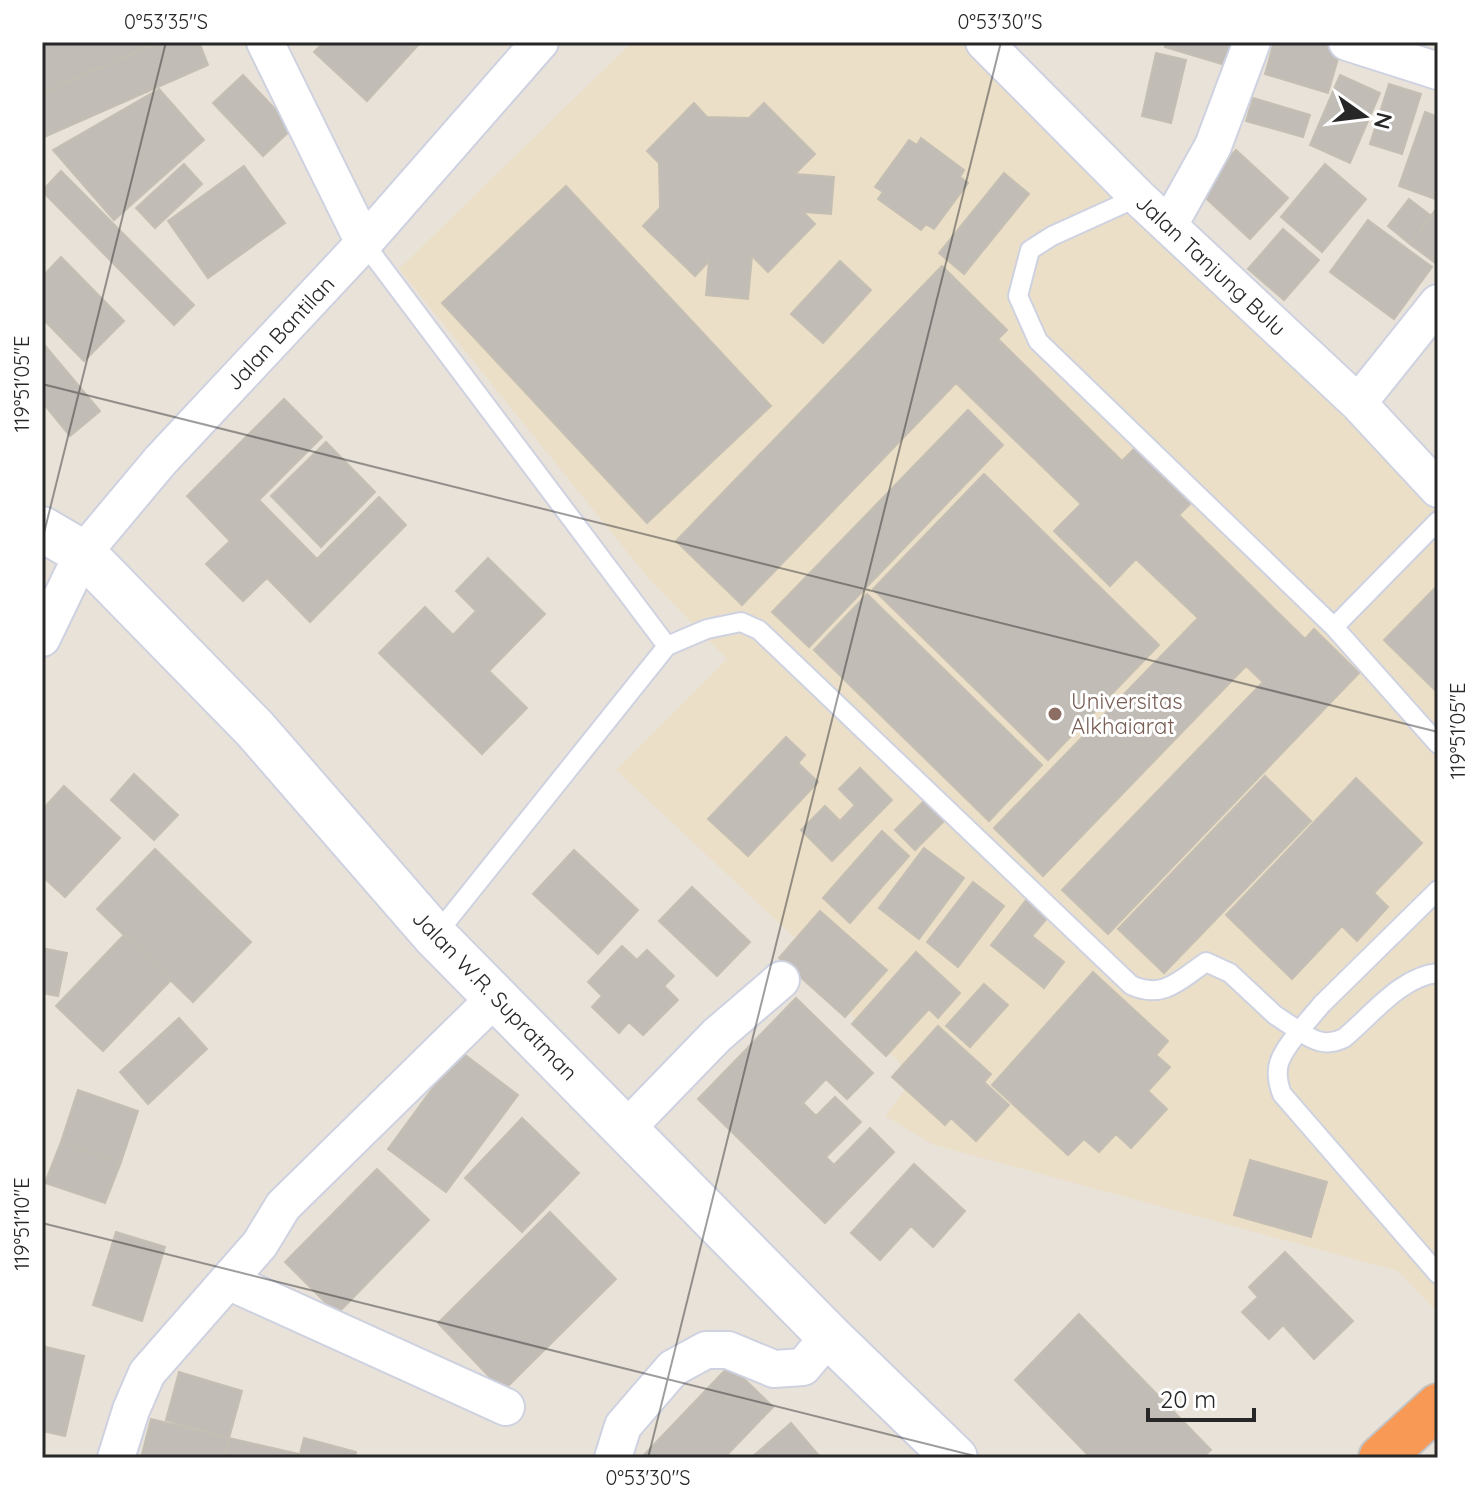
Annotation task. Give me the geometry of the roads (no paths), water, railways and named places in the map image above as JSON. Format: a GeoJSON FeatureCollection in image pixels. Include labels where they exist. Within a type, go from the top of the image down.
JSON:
{"type":"FeatureCollection","features":[{"type":"Feature","properties":{"kind":"highway"},"geometry":{"type":"LineString","coordinates":[[1381,1458],[1438,1406]]}},
{"type":"Feature","properties":{"kind":"street"},"geometry":{"type":"LineString","coordinates":[[265,42],[364,243]]}},
{"type":"Feature","properties":{"kind":"street","name":"Jalan Bantilan"},"geometry":{"type":"LineString","coordinates":[[42,638],[83,553],[160,461],[364,243],[540,42]]}},
{"type":"Feature","properties":{"kind":"street","name":"Jalan Tanjung Bulu"},"geometry":{"type":"LineString","coordinates":[[984,42],[1138,197],[1358,403],[1438,489]]}},
{"type":"Feature","properties":{"kind":"street"},"geometry":{"type":"LineString","coordinates":[[1169,225],[1213,146],[1252,42]]}},
{"type":"Feature","properties":{"kind":"street"},"geometry":{"type":"LineString","coordinates":[[1347,42],[1438,71]]}},
{"type":"Feature","properties":{"kind":"street"},"geometry":{"type":"LineString","coordinates":[[1358,403],[1438,303]]}},
{"type":"Feature","properties":{"kind":"street","name":"Jalan W.R. Supratman"},"geometry":{"type":"LineString","coordinates":[[42,529],[83,553],[255,729],[435,936],[829,1336],[955,1458]]}},
{"type":"Feature","properties":{"kind":"street"},"geometry":{"type":"LineString","coordinates":[[626,1129],[717,1035],[781,980]]}},
{"type":"Feature","properties":{"kind":"street"},"geometry":{"type":"LineString","coordinates":[[116,1458],[147,1373],[260,1244],[283,1206],[496,997]]}},
{"type":"Feature","properties":{"kind":"street"},"geometry":{"type":"LineString","coordinates":[[228,1281],[506,1407]]}},
{"type":"Feature","properties":{"kind":"street"},"geometry":{"type":"LineString","coordinates":[[613,1458],[623,1426],[673,1368],[706,1350],[728,1350],[774,1369],[803,1367],[829,1336]]}},
{"type":"Feature","properties":{"kind":"lane"},"geometry":{"type":"LineString","coordinates":[[1138,197],[1052,236],[1030,250],[1018,296],[1038,341],[1334,627],[1438,744]]}},
{"type":"Feature","properties":{"kind":"lane"},"geometry":{"type":"LineString","coordinates":[[364,243],[667,646]]}},
{"type":"Feature","properties":{"kind":"lane"},"geometry":{"type":"LineString","coordinates":[[1334,627],[1438,521]]}},
{"type":"Feature","properties":{"kind":"lane"},"geometry":{"type":"LineString","coordinates":[[435,936],[667,646],[707,629],[741,622],[759,630],[1131,985],[1152,992],[1168,988],[1206,962],[1230,973],[1275,1015],[1314,1041],[1335,1043],[1398,991],[1428,974],[1438,973]]}},
{"type":"Feature","properties":{"kind":"lane"},"geometry":{"type":"LineString","coordinates":[[1438,890],[1322,1004],[1299,1031],[1281,1055],[1277,1080],[1282,1094],[1438,1274]]}},
{"type":"Feature","properties":{"kind":"place","name":"Universitas Alkhaiarat"},"geometry":{"type":"Point","coordinates":[1055,714]}}]}
